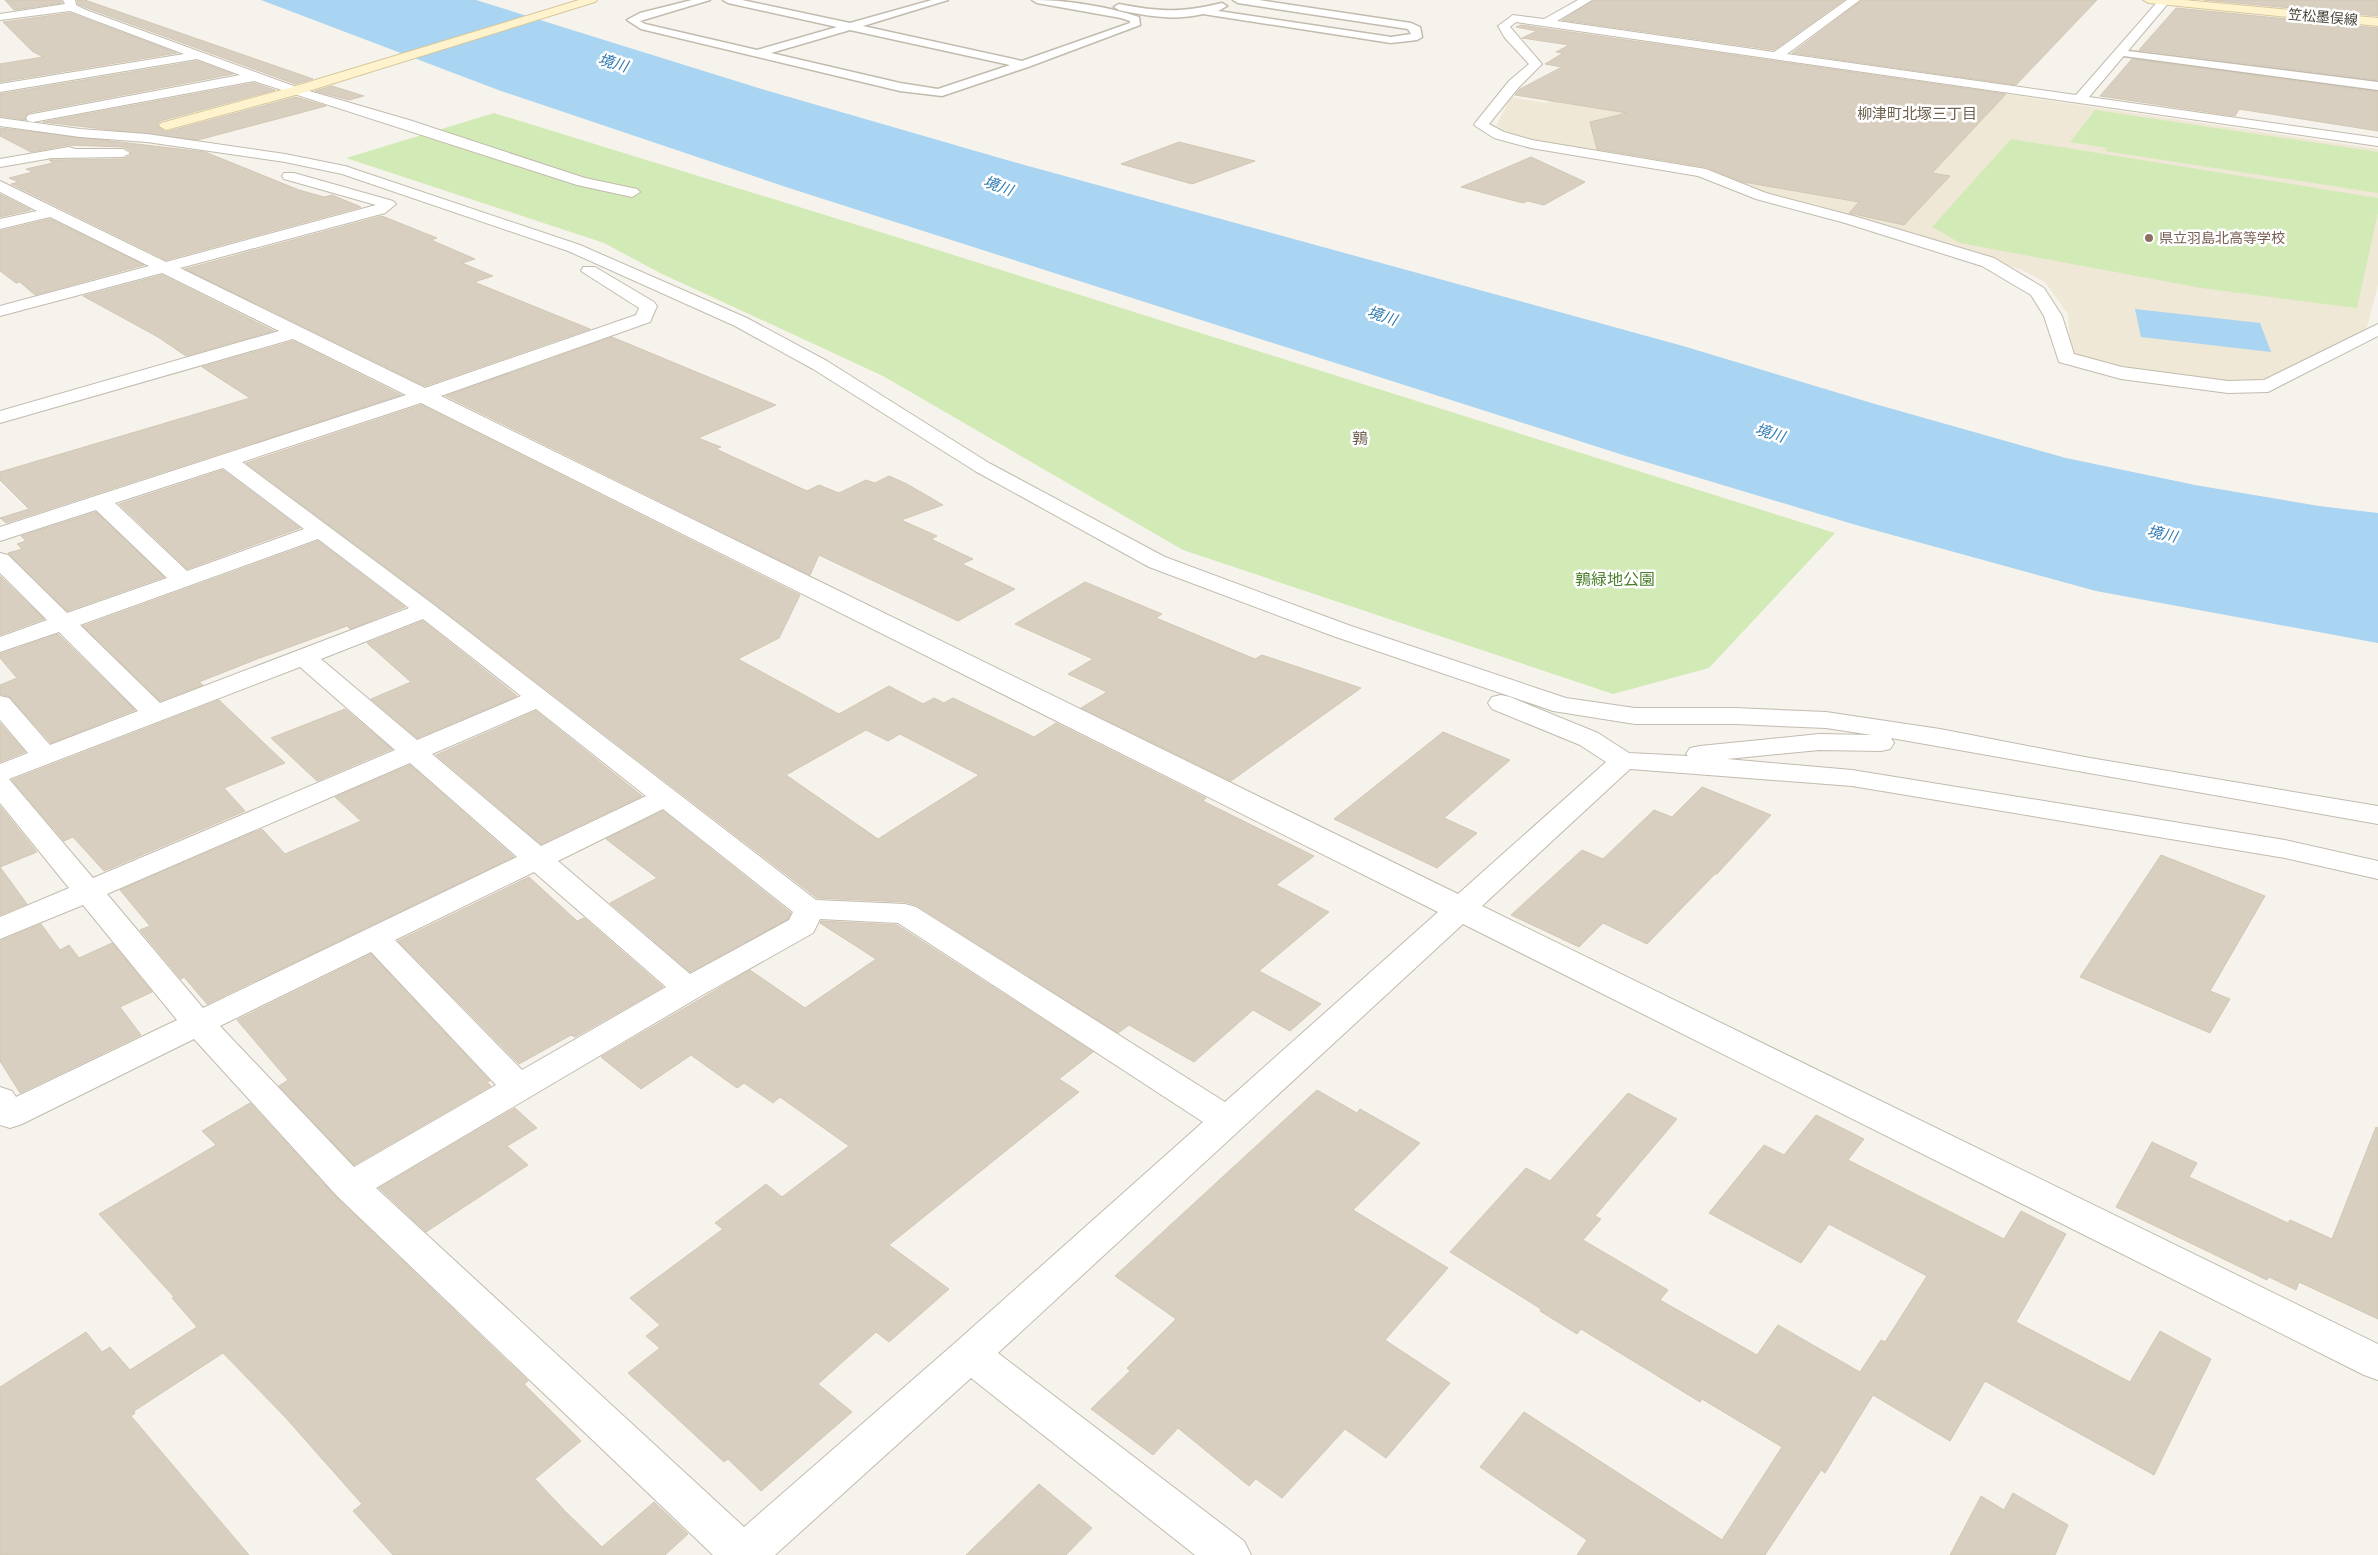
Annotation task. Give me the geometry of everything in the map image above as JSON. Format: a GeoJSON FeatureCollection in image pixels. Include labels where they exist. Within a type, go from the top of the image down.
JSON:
{"type":"FeatureCollection","features":[{"type":"Feature","properties":{"kind":"street"},"geometry":{"type":"LineString","coordinates":[[54,129],[166,126],[294,91],[591,0]]}},
{"type":"Feature","properties":{"kind":"street"},"geometry":{"type":"LineString","coordinates":[[1548,21],[1586,0]]}},
{"type":"Feature","properties":{"kind":"street"},"geometry":{"type":"LineString","coordinates":[[1776,56],[1854,0]]}},
{"type":"Feature","properties":{"kind":"street","name":"笠松墨俣線"},"geometry":{"type":"LineString","coordinates":[[2149,0],[2378,22]]}},
{"type":"Feature","properties":{"kind":"street"},"geometry":{"type":"LineString","coordinates":[[2080,99],[2164,1]]}},
{"type":"Feature","properties":{"kind":"street"},"geometry":{"type":"LineString","coordinates":[[0,17],[70,4],[196,56],[294,91],[404,123],[582,182],[632,192]]}},
{"type":"Feature","properties":{"kind":"street"},"geometry":{"type":"LineString","coordinates":[[2378,142],[1776,56],[1548,21],[1512,18],[1504,26],[1509,35],[1536,64],[1514,84],[1481,125],[1499,135],[1531,144],[1701,172],[1761,196],[1851,220],[1988,262],[2038,292],[2053,316],[2066,358],[2121,373],[2228,387],[2268,386],[2378,328]]}},
{"type":"Feature","properties":{"kind":"street"},"geometry":{"type":"LineString","coordinates":[[0,88],[196,56]]}},
{"type":"Feature","properties":{"kind":"street"},"geometry":{"type":"LineString","coordinates":[[1,122],[100,107],[253,77]]}},
{"type":"Feature","properties":{"kind":"street"},"geometry":{"type":"LineString","coordinates":[[1,122],[147,138],[237,151],[345,170],[574,248],[741,322],[820,365],[990,471],[1157,562],[1411,655],[1562,705],[1635,716],[1735,716],[1826,720],[1940,738],[2090,766],[2378,815]]}},
{"type":"Feature","properties":{"kind":"street"},"geometry":{"type":"LineString","coordinates":[[166,126],[190,136],[240,147],[237,151]]}},
{"type":"Feature","properties":{"kind":"street"},"geometry":{"type":"LineString","coordinates":[[0,163],[94,148],[237,151]]}},
{"type":"Feature","properties":{"kind":"street"},"geometry":{"type":"LineString","coordinates":[[50,154],[98,152],[136,154]]}},
{"type":"Feature","properties":{"kind":"street"},"geometry":{"type":"LineString","coordinates":[[0,311],[379,210],[388,204],[266,172],[174,158]]}},
{"type":"Feature","properties":{"kind":"street"},"geometry":{"type":"LineString","coordinates":[[0,186],[2378,1363]]}},
{"type":"Feature","properties":{"kind":"street"},"geometry":{"type":"LineString","coordinates":[[0,224],[52,212]]}},
{"type":"Feature","properties":{"kind":"street"},"geometry":{"type":"LineString","coordinates":[[0,534],[425,395],[644,318],[648,306],[583,267],[574,248]]}},
{"type":"Feature","properties":{"kind":"street"},"geometry":{"type":"LineString","coordinates":[[0,417],[297,332]]}},
{"type":"Feature","properties":{"kind":"street"},"geometry":{"type":"LineString","coordinates":[[227,461],[426,610],[810,909],[905,914],[1227,1120]]}},
{"type":"Feature","properties":{"kind":"street"},"geometry":{"type":"LineString","coordinates":[[101,502],[183,580]]}},
{"type":"Feature","properties":{"kind":"street"},"geometry":{"type":"LineString","coordinates":[[0,644],[320,531]]}},
{"type":"Feature","properties":{"kind":"street"},"geometry":{"type":"LineString","coordinates":[[0,560],[156,714]]}},
{"type":"Feature","properties":{"kind":"street"},"geometry":{"type":"LineString","coordinates":[[0,773],[426,610]]}},
{"type":"Feature","properties":{"kind":"street"},"geometry":{"type":"LineString","coordinates":[[1411,655],[1441,679],[1589,739],[1623,762],[1684,764],[1852,778],[2285,849],[2378,870]]}},
{"type":"Feature","properties":{"kind":"street"},"geometry":{"type":"LineString","coordinates":[[304,657],[688,989]]}},
{"type":"Feature","properties":{"kind":"street"},"geometry":{"type":"LineString","coordinates":[[0,929],[539,698]]}},
{"type":"Feature","properties":{"kind":"street"},"geometry":{"type":"LineString","coordinates":[[0,704],[46,757]]}},
{"type":"Feature","properties":{"kind":"street"},"geometry":{"type":"LineString","coordinates":[[1684,764],[1703,752],[1819,742],[1891,743],[1940,738]]}},
{"type":"Feature","properties":{"kind":"street"},"geometry":{"type":"LineString","coordinates":[[0,785],[198,1023],[350,1186],[744,1555],[970,1354],[1623,762]]}},
{"type":"Feature","properties":{"kind":"street"},"geometry":{"type":"LineString","coordinates":[[0,1100],[10,1115],[665,797]]}},
{"type":"Feature","properties":{"kind":"street"},"geometry":{"type":"LineString","coordinates":[[350,1186],[688,989],[802,926],[810,909]]}},
{"type":"Feature","properties":{"kind":"street"},"geometry":{"type":"LineString","coordinates":[[375,938],[519,1088]]}},
{"type":"Feature","properties":{"kind":"street"},"geometry":{"type":"LineString","coordinates":[[970,1354],[1229,1555]]}},
{"type":"Feature","properties":{"kind":"lane"},"geometry":{"type":"LineString","coordinates":[[705,0],[644,15],[632,20],[641,26],[757,54],[900,87],[938,92]]}},
{"type":"Feature","properties":{"kind":"lane"},"geometry":{"type":"LineString","coordinates":[[728,0],[1024,64]]}},
{"type":"Feature","properties":{"kind":"lane"},"geometry":{"type":"LineString","coordinates":[[734,60],[943,0]]}},
{"type":"Feature","properties":{"kind":"lane"},"geometry":{"type":"LineString","coordinates":[[890,98],[938,92],[960,87],[1135,25],[1135,19],[1037,0]]}},
{"type":"Feature","properties":{"kind":"lane"},"geometry":{"type":"LineString","coordinates":[[1107,0],[1104,2],[1123,8],[1176,16],[1206,12],[1238,0],[1411,26],[1416,29],[1417,37],[1391,40],[1206,12]]}},
{"type":"Feature","properties":{"kind":"lane"},"geometry":{"type":"LineString","coordinates":[[1105,12],[1150,0]]}},
{"type":"Feature","properties":{"kind":"lane"},"geometry":{"type":"LineString","coordinates":[[788,44],[817,52]]}},
{"type":"Feature","properties":{"kind":"lane"},"geometry":{"type":"LineString","coordinates":[[2120,53],[2378,86]]}},
{"type":"Feature","properties":{"kind":"lane"},"geometry":{"type":"LineString","coordinates":[[932,80],[960,87]]}},
{"type":"Feature","properties":{"kind":"shaded area","name":"県立羽島北高等学校"},"geometry":{"type":"Polygon","coordinates":[[[1646,41],[2378,149],[2378,285],[2366,331],[2264,381],[2227,383],[2106,367],[2071,353],[2068,314],[2045,282],[2022,270],[1818,205],[1760,193],[1705,171],[1642,157],[1537,142],[1514,135],[1496,126],[1511,97],[1547,103],[1646,41]]]}},
{"type":"Feature","properties":{"kind":"green space"},"geometry":{"type":"Polygon","coordinates":[[[2095,110],[2378,152],[2378,193],[2105,151],[2107,148],[2070,142],[2095,110]]]}},
{"type":"Feature","properties":{"kind":"green space","name":"鶉緑地公園"},"geometry":{"type":"Polygon","coordinates":[[[494,113],[906,240],[1835,533],[1709,668],[1613,694],[1183,550],[883,376],[660,273],[604,243],[346,158],[494,113]]]}},
{"type":"Feature","properties":{"kind":"green space"},"geometry":{"type":"Polygon","coordinates":[[[2011,139],[2378,198],[2378,212],[2357,308],[2201,288],[1960,243],[1932,227],[2011,139]]]}},
{"type":"Feature","properties":{"kind":"water","name":"境川"},"geometry":{"type":"Polygon","coordinates":[[[261,0],[476,0],[765,90],[1021,164],[1683,346],[1875,404],[2066,458],[2195,485],[2319,506],[2378,513],[2378,643],[2096,591],[1856,525],[1626,456],[789,188],[501,91],[261,0]]]}},
{"type":"Feature","properties":{"kind":"water"},"geometry":{"type":"Polygon","coordinates":[[[2135,309],[2260,323],[2271,352],[2141,337],[2135,309]]]}},
{"type":"Feature","properties":{"kind":"building"},"geometry":{"type":"Polygon","coordinates":[[[5,0],[61,0],[62,3],[14,10],[5,0]]]}},
{"type":"Feature","properties":{"kind":"building"},"geometry":{"type":"Polygon","coordinates":[[[77,0],[85,0],[313,79],[295,84],[87,8],[78,4],[77,0]]]}},
{"type":"Feature","properties":{"kind":"building"},"geometry":{"type":"Polygon","coordinates":[[[1594,0],[1844,0],[1774,50],[1562,20],[1594,0]]]}},
{"type":"Feature","properties":{"kind":"building"},"geometry":{"type":"Polygon","coordinates":[[[1862,0],[2097,0],[2016,85],[1792,53],[1862,0]]]}},
{"type":"Feature","properties":{"kind":"building"},"geometry":{"type":"Polygon","coordinates":[[[2204,0],[2378,0],[2378,16],[2204,0]]]}},
{"type":"Feature","properties":{"kind":"building"},"geometry":{"type":"Polygon","coordinates":[[[2176,8],[2378,28],[2378,80],[2139,50],[2176,8]]]}},
{"type":"Feature","properties":{"kind":"building"},"geometry":{"type":"Polygon","coordinates":[[[70,13],[177,53],[0,82],[0,64],[43,57],[32,51],[3,22],[70,13]]]}},
{"type":"Feature","properties":{"kind":"building"},"geometry":{"type":"Polygon","coordinates":[[[1521,25],[2006,94],[1932,173],[1950,176],[1904,225],[1849,213],[1859,202],[1743,182],[1706,167],[1597,149],[1590,122],[1627,113],[1515,95],[1520,89],[1562,67],[1545,64],[1563,53],[1556,52],[1569,45],[1522,38],[1537,31],[1516,27],[1521,25]]]}},
{"type":"Feature","properties":{"kind":"building"},"geometry":{"type":"Polygon","coordinates":[[[2132,59],[2378,92],[2378,131],[2239,109],[2235,116],[2100,96],[2132,59]]]}},
{"type":"Feature","properties":{"kind":"building"},"geometry":{"type":"Polygon","coordinates":[[[197,61],[233,74],[28,113],[25,120],[0,116],[0,94],[197,61]]]}},
{"type":"Feature","properties":{"kind":"building"},"geometry":{"type":"Polygon","coordinates":[[[254,83],[275,90],[160,121],[157,126],[166,132],[296,97],[326,106],[198,140],[43,122],[254,83]]]}},
{"type":"Feature","properties":{"kind":"building"},"geometry":{"type":"Polygon","coordinates":[[[332,86],[364,96],[349,100],[315,91],[332,86]]]}},
{"type":"Feature","properties":{"kind":"building"},"geometry":{"type":"Polygon","coordinates":[[[0,128],[205,152],[299,190],[324,197],[332,195],[361,207],[166,260],[11,184],[19,182],[9,178],[33,172],[26,169],[53,163],[49,160],[123,159],[131,155],[131,151],[123,147],[69,145],[31,152],[0,136],[0,128]]]}},
{"type":"Feature","properties":{"kind":"building"},"geometry":{"type":"Polygon","coordinates":[[[1179,142],[1255,161],[1192,184],[1121,164],[1179,142]]]}},
{"type":"Feature","properties":{"kind":"building"},"geometry":{"type":"Polygon","coordinates":[[[1531,157],[1585,182],[1544,205],[1528,201],[1523,203],[1461,187],[1531,157]]]}},
{"type":"Feature","properties":{"kind":"building"},"geometry":{"type":"Polygon","coordinates":[[[0,194],[31,210],[0,217],[0,194]]]}},
{"type":"Feature","properties":{"kind":"building"},"geometry":{"type":"Polygon","coordinates":[[[382,216],[437,238],[431,240],[475,259],[462,263],[493,276],[474,282],[590,329],[425,386],[185,269],[382,216]]]}},
{"type":"Feature","properties":{"kind":"building"},"geometry":{"type":"Polygon","coordinates":[[[50,219],[144,265],[35,295],[20,282],[16,283],[0,271],[0,231],[50,219]]]}},
{"type":"Feature","properties":{"kind":"building"},"geometry":{"type":"Polygon","coordinates":[[[162,275],[274,331],[186,356],[158,337],[83,296],[162,275]]]}},
{"type":"Feature","properties":{"kind":"building"},"geometry":{"type":"Polygon","coordinates":[[[612,337],[776,405],[698,438],[721,447],[716,449],[807,491],[819,485],[839,493],[866,480],[875,483],[889,476],[907,484],[943,505],[901,520],[937,536],[931,539],[973,559],[962,564],[1015,589],[958,621],[819,555],[810,575],[446,396],[612,337]]]}},
{"type":"Feature","properties":{"kind":"building"},"geometry":{"type":"Polygon","coordinates":[[[293,341],[401,395],[6,523],[0,518],[29,509],[0,480],[0,472],[250,398],[202,367],[293,341]]]}},
{"type":"Feature","properties":{"kind":"building"},"geometry":{"type":"Polygon","coordinates":[[[421,405],[800,595],[779,638],[738,659],[839,714],[889,686],[923,704],[934,698],[944,703],[953,698],[1034,737],[1056,723],[1206,798],[1203,801],[1314,856],[1276,885],[1329,912],[1259,971],[1321,1004],[1290,1031],[1253,1010],[1194,1062],[1129,1025],[1118,1033],[916,905],[905,902],[817,898],[435,604],[246,463],[421,405]],[[866,730],[786,775],[878,839],[979,775],[900,734],[888,741],[866,730]]]}},
{"type":"Feature","properties":{"kind":"building"},"geometry":{"type":"Polygon","coordinates":[[[223,470],[300,528],[187,569],[119,504],[223,470]]]}},
{"type":"Feature","properties":{"kind":"building"},"geometry":{"type":"Polygon","coordinates":[[[96,512],[164,577],[67,611],[8,553],[22,549],[17,544],[26,541],[21,536],[96,512]]]}},
{"type":"Feature","properties":{"kind":"building"},"geometry":{"type":"Polygon","coordinates":[[[318,541],[405,607],[350,629],[347,626],[257,659],[199,682],[203,685],[160,701],[83,626],[318,541]]]}},
{"type":"Feature","properties":{"kind":"building"},"geometry":{"type":"Polygon","coordinates":[[[0,576],[44,619],[0,635],[0,576]]]}},
{"type":"Feature","properties":{"kind":"building"},"geometry":{"type":"Polygon","coordinates":[[[1085,582],[1162,614],[1156,618],[1255,659],[1262,655],[1361,688],[1231,781],[1081,708],[1107,692],[1068,674],[1093,659],[1015,624],[1085,582]]]}},
{"type":"Feature","properties":{"kind":"building"},"geometry":{"type":"Polygon","coordinates":[[[423,621],[517,696],[417,738],[371,699],[411,682],[367,643],[423,621]]]}},
{"type":"Feature","properties":{"kind":"building"},"geometry":{"type":"Polygon","coordinates":[[[58,634],[135,710],[51,743],[10,697],[0,694],[0,685],[17,678],[0,658],[0,654],[58,634]]]}},
{"type":"Feature","properties":{"kind":"building"},"geometry":{"type":"Polygon","coordinates":[[[219,700],[285,763],[224,788],[245,811],[104,871],[73,837],[64,841],[12,780],[219,700]]]}},
{"type":"Feature","properties":{"kind":"building"},"geometry":{"type":"Polygon","coordinates":[[[345,709],[392,749],[317,781],[271,738],[345,709]]]}},
{"type":"Feature","properties":{"kind":"building"},"geometry":{"type":"Polygon","coordinates":[[[536,711],[642,796],[541,844],[436,755],[536,711]]]}},
{"type":"Feature","properties":{"kind":"building"},"geometry":{"type":"Polygon","coordinates":[[[0,723],[25,752],[0,762],[0,723]]]}},
{"type":"Feature","properties":{"kind":"building"},"geometry":{"type":"Polygon","coordinates":[[[1443,732],[1510,760],[1444,818],[1477,833],[1437,868],[1334,819],[1443,732]]]}},
{"type":"Feature","properties":{"kind":"building"},"geometry":{"type":"Polygon","coordinates":[[[410,765],[514,857],[207,1004],[184,977],[181,979],[140,930],[150,926],[120,890],[262,829],[285,854],[361,821],[335,797],[410,765]]]}},
{"type":"Feature","properties":{"kind":"building"},"geometry":{"type":"Polygon","coordinates":[[[1702,787],[1771,815],[1717,874],[1647,944],[1603,923],[1579,947],[1511,915],[1582,850],[1603,859],[1654,810],[1672,817],[1702,787]]]}},
{"type":"Feature","properties":{"kind":"building"},"geometry":{"type":"Polygon","coordinates":[[[0,806],[37,852],[0,867],[0,806]]]}},
{"type":"Feature","properties":{"kind":"building"},"geometry":{"type":"Polygon","coordinates":[[[663,811],[791,913],[788,919],[690,972],[610,903],[657,878],[606,839],[663,811]]]}},
{"type":"Feature","properties":{"kind":"building"},"geometry":{"type":"Polygon","coordinates":[[[2161,855],[2265,896],[2210,991],[2230,999],[2210,1033],[2080,977],[2161,855]]]}},
{"type":"Feature","properties":{"kind":"building"},"geometry":{"type":"Polygon","coordinates":[[[0,867],[27,904],[0,915],[0,867]]]}},
{"type":"Feature","properties":{"kind":"building"},"geometry":{"type":"Polygon","coordinates":[[[529,877],[577,921],[584,918],[663,987],[575,1037],[571,1035],[519,1064],[398,941],[529,877]]]}},
{"type":"Feature","properties":{"kind":"building"},"geometry":{"type":"Polygon","coordinates":[[[821,921],[897,925],[1093,1052],[1059,1079],[1079,1092],[889,1245],[949,1289],[889,1342],[876,1332],[818,1384],[852,1412],[761,1491],[728,1459],[724,1462],[628,1373],[660,1348],[646,1336],[660,1325],[630,1298],[723,1229],[715,1223],[766,1184],[782,1197],[849,1146],[780,1097],[773,1103],[744,1083],[737,1088],[691,1055],[641,1089],[601,1057],[750,970],[805,1008],[876,959],[820,923],[821,921]]]}},
{"type":"Feature","properties":{"kind":"building"},"geometry":{"type":"Polygon","coordinates":[[[41,924],[60,950],[69,945],[79,958],[112,943],[152,992],[120,1007],[141,1035],[20,1093],[0,1061],[0,941],[41,924]]]}},
{"type":"Feature","properties":{"kind":"building"},"geometry":{"type":"Polygon","coordinates":[[[371,954],[490,1081],[487,1082],[491,1086],[354,1165],[279,1086],[288,1080],[237,1020],[371,954]]]}},
{"type":"Feature","properties":{"kind":"building"},"geometry":{"type":"Polygon","coordinates":[[[1317,1090],[1357,1113],[1360,1109],[1420,1143],[1353,1210],[1448,1268],[1385,1340],[1450,1383],[1386,1458],[1345,1429],[1282,1498],[1256,1479],[1249,1486],[1178,1428],[1153,1455],[1091,1409],[1130,1371],[1127,1368],[1176,1319],[1115,1276],[1317,1090]]]}},
{"type":"Feature","properties":{"kind":"building"},"geometry":{"type":"Polygon","coordinates":[[[1628,1093],[1677,1119],[1595,1216],[1601,1219],[1583,1240],[1668,1290],[1660,1300],[1757,1355],[1778,1325],[1860,1372],[1881,1340],[1885,1342],[1927,1276],[1829,1224],[1801,1263],[1709,1213],[1764,1145],[1784,1155],[1816,1115],[1864,1139],[1848,1160],[2004,1239],[2021,1211],[2066,1234],[2016,1322],[2130,1382],[2160,1331],[2211,1359],[2154,1475],[1985,1381],[1950,1441],[1873,1395],[1825,1473],[1821,1470],[1765,1555],[1577,1555],[1587,1540],[1480,1467],[1524,1412],[1722,1540],[1782,1447],[1702,1399],[1700,1402],[1581,1329],[1577,1334],[1450,1252],[1526,1168],[1550,1181],[1628,1093]]]}},
{"type":"Feature","properties":{"kind":"building"},"geometry":{"type":"Polygon","coordinates":[[[250,1103],[336,1197],[528,1381],[524,1384],[581,1441],[535,1479],[566,1512],[602,1547],[654,1502],[688,1534],[665,1555],[393,1555],[353,1511],[362,1504],[285,1417],[223,1353],[134,1411],[135,1413],[131,1416],[249,1555],[0,1555],[0,1387],[86,1332],[102,1352],[110,1347],[130,1370],[197,1327],[172,1298],[174,1297],[99,1214],[216,1145],[202,1131],[250,1103]]]}},
{"type":"Feature","properties":{"kind":"building"},"geometry":{"type":"Polygon","coordinates":[[[515,1108],[537,1128],[507,1146],[528,1165],[426,1232],[379,1188],[515,1108]]]}},
{"type":"Feature","properties":{"kind":"building"},"geometry":{"type":"Polygon","coordinates":[[[2376,1127],[2378,1128],[2378,1319],[2299,1282],[2296,1290],[2269,1277],[2267,1280],[2116,1207],[2152,1142],[2197,1163],[2189,1177],[2288,1223],[2290,1220],[2332,1239],[2376,1127]]]}},
{"type":"Feature","properties":{"kind":"building"},"geometry":{"type":"Polygon","coordinates":[[[1039,1484],[1092,1528],[1066,1555],[966,1555],[1039,1484]]]}},
{"type":"Feature","properties":{"kind":"building"},"geometry":{"type":"Polygon","coordinates":[[[2013,1493],[2068,1525],[2055,1555],[1950,1555],[1981,1496],[2004,1510],[2013,1493]]]}},
{"type":"Feature","properties":{"kind":"place","name":"県立羽島北高等学校"},"geometry":{"type":"Point","coordinates":[2149,238]}},
{"type":"Feature","properties":{"kind":"district","name":"柳津町北塚三丁目"},"geometry":{"type":"Point","coordinates":[1917,114]}},
{"type":"Feature","properties":{"kind":"district","name":"鶉"},"geometry":{"type":"Point","coordinates":[1360,438]}}]}
